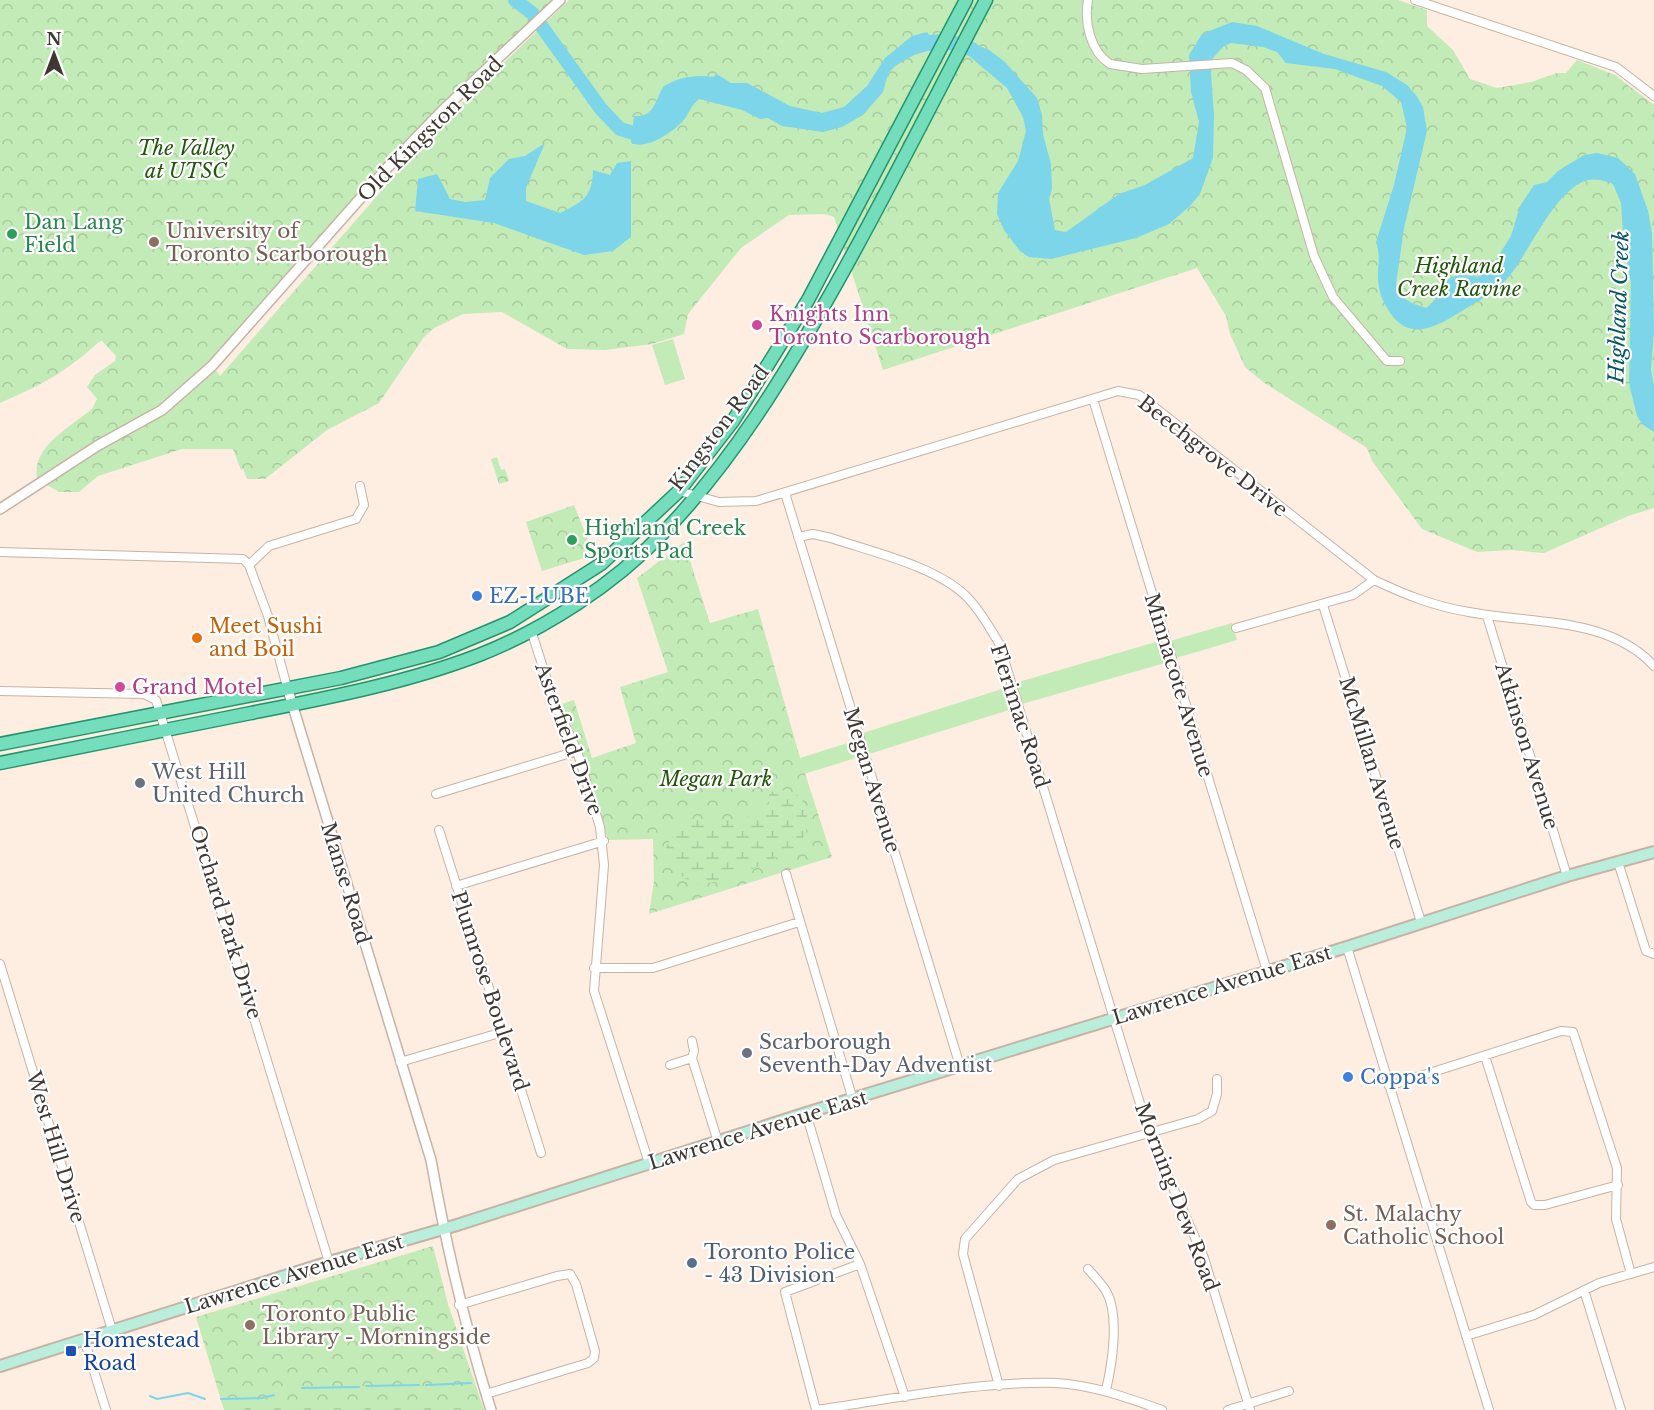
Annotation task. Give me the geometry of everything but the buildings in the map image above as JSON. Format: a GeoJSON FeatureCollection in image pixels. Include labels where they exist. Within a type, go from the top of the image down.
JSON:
{"type":"FeatureCollection","features":[{"type":"Feature","properties":{"kind":"main road","name":"Kingston Road"},"geometry":{"type":"LineString","coordinates":[[0,744],[341,678],[415,659],[499,627],[536,607],[601,564],[680,491],[739,411],[808,300],[966,0]]}},
{"type":"Feature","properties":{"kind":"main road","name":"Kingston Road"},"geometry":{"type":"LineString","coordinates":[[0,763],[291,705],[445,667],[482,654],[531,630],[605,583],[663,533],[696,496],[781,380],[882,199],[986,0]]}},
{"type":"Feature","properties":{"kind":"main road","name":"Lawrence Avenue East"},"geometry":{"type":"LineString","coordinates":[[0,1366],[329,1262],[442,1230],[806,1113],[1347,947],[1567,876],[1654,852]]}},
{"type":"Feature","properties":{"kind":"street","name":"Old Kingston Road"},"geometry":{"type":"LineString","coordinates":[[0,509],[97,446],[162,410],[212,366],[388,167],[444,109],[560,0]]}},
{"type":"Feature","properties":{"kind":"street"},"geometry":{"type":"LineString","coordinates":[[1088,0],[1088,28],[1094,45],[1106,61],[1127,68],[1232,63],[1246,70],[1265,88],[1303,225],[1334,297],[1387,361],[1400,361]]}},
{"type":"Feature","properties":{"kind":"street"},"geometry":{"type":"LineString","coordinates":[[1415,0],[1616,67],[1654,96]]}},
{"type":"Feature","properties":{"kind":"street","name":"Beechgrove Drive"},"geometry":{"type":"LineString","coordinates":[[680,491],[719,502],[743,502],[785,493],[1118,391],[1143,396],[1325,544],[1374,580],[1419,601],[1487,616],[1602,633],[1626,643],[1654,666]]}},
{"type":"Feature","properties":{"kind":"street","name":"Minnacote Avenue"},"geometry":{"type":"LineString","coordinates":[[1093,399],[1267,971]]}},
{"type":"Feature","properties":{"kind":"street"},"geometry":{"type":"LineString","coordinates":[[0,552],[243,559],[249,565],[269,546],[356,519],[364,505],[360,486]]}},
{"type":"Feature","properties":{"kind":"street","name":"Megan Avenue"},"geometry":{"type":"LineString","coordinates":[[785,493],[960,1066]]}},
{"type":"Feature","properties":{"kind":"street","name":"Flerimac Road"},"geometry":{"type":"LineString","coordinates":[[798,537],[813,534],[831,538],[942,578],[966,596],[983,616],[999,643],[1114,1018]]}},
{"type":"Feature","properties":{"kind":"street","name":"Manse Road"},"geometry":{"type":"LineString","coordinates":[[249,565],[268,616],[291,705],[430,1160],[442,1230],[459,1305],[491,1410]]}},
{"type":"Feature","properties":{"kind":"street"},"geometry":{"type":"LineString","coordinates":[[1236,628],[1353,596],[1374,580]]}},
{"type":"Feature","properties":{"kind":"street","name":"McMillan Avenue"},"geometry":{"type":"LineString","coordinates":[[1323,605],[1421,922]]}},
{"type":"Feature","properties":{"kind":"street","name":"Atkinson Avenue"},"geometry":{"type":"LineString","coordinates":[[1487,616],[1567,876]]}},
{"type":"Feature","properties":{"kind":"street","name":"Asterfield Drive"},"geometry":{"type":"LineString","coordinates":[[531,630],[553,699],[577,751],[604,842],[594,991],[649,1163]]}},
{"type":"Feature","properties":{"kind":"street","name":"Orchard Park Drive"},"geometry":{"type":"LineString","coordinates":[[0,691],[144,694],[156,700],[329,1262]]}},
{"type":"Feature","properties":{"kind":"street"},"geometry":{"type":"LineString","coordinates":[[436,794],[577,751]]}},
{"type":"Feature","properties":{"kind":"street","name":"Plumrose Boulevard"},"geometry":{"type":"LineString","coordinates":[[439,830],[541,1153]]}},
{"type":"Feature","properties":{"kind":"street"},"geometry":{"type":"LineString","coordinates":[[456,886],[604,842]]}},
{"type":"Feature","properties":{"kind":"street"},"geometry":{"type":"LineString","coordinates":[[1618,862],[1646,951],[1654,954]]}},
{"type":"Feature","properties":{"kind":"street"},"geometry":{"type":"LineString","coordinates":[[786,874],[853,1100]]}},
{"type":"Feature","properties":{"kind":"street"},"geometry":{"type":"LineString","coordinates":[[594,968],[653,968],[799,922]]}},
{"type":"Feature","properties":{"kind":"street"},"geometry":{"type":"LineString","coordinates":[[1347,947],[1489,1410]]}},
{"type":"Feature","properties":{"kind":"street","name":"West Hill Drive"},"geometry":{"type":"LineString","coordinates":[[0,964],[112,1330]]}},
{"type":"Feature","properties":{"kind":"street","name":"Morning Dew Road"},"geometry":{"type":"LineString","coordinates":[[1114,1018],[1149,1133],[1204,1258],[1249,1407]]}},
{"type":"Feature","properties":{"kind":"street"},"geometry":{"type":"LineString","coordinates":[[1389,1086],[1561,1031],[1573,1032],[1617,1168],[1616,1219],[1630,1274]]}},
{"type":"Feature","properties":{"kind":"street"},"geometry":{"type":"LineString","coordinates":[[400,1062],[502,1032]]}},
{"type":"Feature","properties":{"kind":"street"},"geometry":{"type":"LineString","coordinates":[[692,1041],[694,1051],[692,1058],[718,1142]]}},
{"type":"Feature","properties":{"kind":"street"},"geometry":{"type":"LineString","coordinates":[[1485,1056],[1531,1202],[1534,1205],[1545,1205],[1618,1185]]}},
{"type":"Feature","properties":{"kind":"street"},"geometry":{"type":"LineString","coordinates":[[670,1065],[692,1058]]}},
{"type":"Feature","properties":{"kind":"street"},"geometry":{"type":"LineString","coordinates":[[999,1386],[963,1254],[965,1239],[1018,1179],[1054,1160],[1198,1119],[1212,1112],[1217,1094],[1217,1079]]}},
{"type":"Feature","properties":{"kind":"street"},"geometry":{"type":"LineString","coordinates":[[806,1113],[836,1215],[860,1264],[905,1397]]}},
{"type":"Feature","properties":{"kind":"street"},"geometry":{"type":"LineString","coordinates":[[860,1264],[785,1292],[816,1410],[999,1386],[1057,1383],[1106,1390],[1162,1410]]}},
{"type":"Feature","properties":{"kind":"street"},"geometry":{"type":"LineString","coordinates":[[1466,1336],[1534,1315],[1584,1290],[1654,1267]]}},
{"type":"Feature","properties":{"kind":"street"},"geometry":{"type":"LineString","coordinates":[[1088,1269],[1107,1293],[1113,1327],[1114,1361],[1106,1390]]}},
{"type":"Feature","properties":{"kind":"street"},"geometry":{"type":"LineString","coordinates":[[459,1305],[557,1276],[570,1274],[576,1284],[595,1351],[594,1358],[588,1363],[486,1394]]}},
{"type":"Feature","properties":{"kind":"street"},"geometry":{"type":"LineString","coordinates":[[1584,1290],[1621,1410]]}},
{"type":"Feature","properties":{"kind":"street"},"geometry":{"type":"LineString","coordinates":[[84,1339],[106,1410]]}},
{"type":"Feature","properties":{"kind":"street"},"geometry":{"type":"LineString","coordinates":[[1228,1410],[1249,1407],[1288,1391]]}},
{"type":"Feature","properties":{"kind":"green space","name":"Highland Creek Ravine"},"geometry":{"type":"Polygon","coordinates":[[[0,0],[552,0],[461,90],[216,370],[220,376],[438,126],[569,0],[1398,0],[1427,10],[1427,26],[1453,50],[1470,79],[1497,88],[1531,82],[1557,73],[1566,73],[1577,60],[1615,75],[1654,105],[1654,508],[1628,516],[1544,553],[1512,550],[1477,552],[1422,529],[1372,461],[1367,448],[1263,382],[1245,367],[1230,334],[1226,316],[1197,268],[883,370],[834,217],[825,214],[789,215],[741,248],[688,314],[684,334],[652,344],[605,350],[567,349],[502,312],[463,314],[434,328],[424,337],[379,403],[327,430],[265,479],[247,479],[233,449],[182,449],[98,476],[79,492],[59,492],[37,479],[40,457],[54,439],[92,409],[97,399],[87,387],[95,375],[115,361],[116,356],[102,341],[99,342],[52,377],[0,403],[0,0]]]}},
{"type":"Feature","properties":{"kind":"green space"},"geometry":{"type":"Polygon","coordinates":[[[673,339],[685,379],[665,385],[652,345],[673,339]]]}},
{"type":"Feature","properties":{"kind":"green space"},"geometry":{"type":"Polygon","coordinates":[[[497,457],[501,470],[505,469],[509,481],[499,484],[491,459],[497,457]]]}},
{"type":"Feature","properties":{"kind":"green space"},"geometry":{"type":"Polygon","coordinates":[[[574,505],[594,555],[542,571],[526,522],[574,505]]]}},
{"type":"Feature","properties":{"kind":"green space","name":"Megan Park"},"geometry":{"type":"Polygon","coordinates":[[[684,542],[710,623],[758,609],[800,758],[832,857],[649,914],[654,880],[653,839],[608,840],[585,760],[562,704],[574,700],[592,758],[636,743],[620,687],[668,672],[637,578],[684,542]]]}},
{"type":"Feature","properties":{"kind":"green space"},"geometry":{"type":"Polygon","coordinates":[[[1232,623],[1237,640],[1176,658],[1170,641],[1232,623]]]}},
{"type":"Feature","properties":{"kind":"green space"},"geometry":{"type":"Polygon","coordinates":[[[1159,641],[1165,663],[1022,704],[1015,683],[1159,641]]]}},
{"type":"Feature","properties":{"kind":"green space"},"geometry":{"type":"Polygon","coordinates":[[[1005,688],[1012,709],[869,754],[863,733],[1005,688]]]}},
{"type":"Feature","properties":{"kind":"green space"},"geometry":{"type":"Polygon","coordinates":[[[854,741],[859,757],[804,774],[800,758],[854,741]]]}},
{"type":"Feature","properties":{"kind":"green space"},"geometry":{"type":"Polygon","coordinates":[[[775,790],[795,793],[805,805],[807,826],[798,844],[766,863],[710,883],[701,884],[690,881],[674,868],[665,851],[676,824],[688,820],[744,818],[769,804],[769,794],[775,790]]]}},
{"type":"Feature","properties":{"kind":"green space"},"geometry":{"type":"Polygon","coordinates":[[[433,1246],[448,1304],[484,1410],[224,1410],[196,1317],[433,1246]]]}},
{"type":"Feature","properties":{"kind":"water"},"geometry":{"type":"Polygon","coordinates":[[[1232,22],[1257,26],[1324,54],[1386,72],[1407,85],[1416,95],[1423,107],[1427,131],[1404,228],[1396,284],[1407,300],[1426,308],[1449,279],[1465,275],[1478,277],[1490,269],[1511,236],[1520,206],[1534,185],[1547,182],[1558,171],[1584,155],[1597,153],[1618,158],[1635,174],[1648,211],[1652,233],[1654,331],[1651,370],[1654,386],[1654,432],[1642,424],[1637,416],[1629,383],[1631,283],[1624,246],[1621,203],[1613,184],[1594,179],[1582,182],[1571,189],[1550,213],[1515,269],[1497,289],[1487,296],[1434,326],[1414,329],[1404,326],[1387,308],[1379,289],[1379,257],[1376,242],[1394,185],[1407,128],[1401,102],[1382,86],[1335,69],[1286,63],[1277,52],[1263,47],[1231,43],[1224,46],[1213,58],[1211,73],[1214,116],[1213,158],[1200,194],[1190,206],[1169,224],[1136,238],[1051,259],[1029,257],[1020,251],[1004,230],[997,214],[998,193],[1018,161],[1026,131],[1023,117],[1007,88],[969,56],[950,50],[927,51],[914,55],[895,66],[888,74],[883,92],[863,115],[842,127],[823,132],[782,126],[768,118],[760,119],[742,110],[699,99],[682,122],[672,131],[651,142],[637,145],[631,143],[634,116],[641,116],[650,111],[663,87],[674,81],[694,76],[713,77],[717,74],[731,83],[747,83],[790,106],[822,113],[844,107],[867,86],[885,58],[912,36],[927,32],[939,43],[954,44],[968,41],[989,50],[1005,62],[1037,98],[1051,164],[1052,189],[1049,199],[1055,230],[1066,232],[1119,194],[1145,185],[1193,158],[1199,122],[1191,92],[1189,55],[1202,34],[1232,22]]]}},
{"type":"Feature","properties":{"kind":"water"},"geometry":{"type":"Polygon","coordinates":[[[545,143],[526,188],[526,201],[560,213],[585,197],[591,186],[593,170],[610,175],[617,163],[631,161],[631,237],[613,251],[584,255],[494,223],[415,211],[418,179],[437,174],[450,199],[465,202],[485,200],[490,178],[509,159],[525,156],[545,143]]]}},
{"type":"Feature","properties":{"kind":"waterway","name":"Highland Creek"},"geometry":{"type":"LineString","coordinates":[[515,0],[532,13],[601,109],[620,129],[637,134],[650,131]]}},
{"type":"Feature","properties":{"kind":"waterway","name":"Highland Creek"},"geometry":{"type":"LineString","coordinates":[[918,46],[932,42],[945,42],[972,49]]}},
{"type":"Feature","properties":{"kind":"waterway"},"geometry":{"type":"LineString","coordinates":[[426,1385],[471,1383]]}},
{"type":"Feature","properties":{"kind":"waterway"},"geometry":{"type":"LineString","coordinates":[[366,1386],[419,1385]]}},
{"type":"Feature","properties":{"kind":"waterway"},"geometry":{"type":"LineString","coordinates":[[302,1388],[359,1387]]}},
{"type":"Feature","properties":{"kind":"waterway"},"geometry":{"type":"LineString","coordinates":[[150,1396],[157,1399],[188,1393],[205,1399]]}},
{"type":"Feature","properties":{"kind":"waterway"},"geometry":{"type":"LineString","coordinates":[[221,1399],[262,1398],[274,1395]]}},
{"type":"Feature","properties":{"kind":"place","name":"Dan Lang Field"},"geometry":{"type":"Point","coordinates":[12,234]}},
{"type":"Feature","properties":{"kind":"place","name":"University of Toronto Scarborough"},"geometry":{"type":"Point","coordinates":[154,242]}},
{"type":"Feature","properties":{"kind":"place","name":"Knights Inn Toronto Scarborough"},"geometry":{"type":"Point","coordinates":[757,325]}},
{"type":"Feature","properties":{"kind":"place","name":"Highland Creek Sports Pad"},"geometry":{"type":"Point","coordinates":[572,540]}},
{"type":"Feature","properties":{"kind":"place","name":"EZ-LUBE"},"geometry":{"type":"Point","coordinates":[477,596]}},
{"type":"Feature","properties":{"kind":"place","name":"Meet Sushi and Boil"},"geometry":{"type":"Point","coordinates":[197,638]}},
{"type":"Feature","properties":{"kind":"place","name":"Grand Motel"},"geometry":{"type":"Point","coordinates":[120,687]}},
{"type":"Feature","properties":{"kind":"place","name":"West Hill United Church"},"geometry":{"type":"Point","coordinates":[140,783]}},
{"type":"Feature","properties":{"kind":"place","name":"Scarborough Seventh-Day Adventist"},"geometry":{"type":"Point","coordinates":[747,1053]}},
{"type":"Feature","properties":{"kind":"place","name":"Coppa's"},"geometry":{"type":"Point","coordinates":[1348,1077]}},
{"type":"Feature","properties":{"kind":"place","name":"St. Malachy Catholic School"},"geometry":{"type":"Point","coordinates":[1331,1225]}},
{"type":"Feature","properties":{"kind":"place","name":"Toronto Police - 43 Division"},"geometry":{"type":"Point","coordinates":[692,1263]}},
{"type":"Feature","properties":{"kind":"place","name":"Toronto Public Library - Morningside"},"geometry":{"type":"Point","coordinates":[250,1325]}},
{"type":"Feature","properties":{"kind":"place","name":"Homestead Road"},"geometry":{"type":"Point","coordinates":[71,1351]}},
{"type":"Feature","properties":{"kind":"park label","name":"The Valley at UTSC"},"geometry":{"type":"Point","coordinates":[186,160]}}]}
